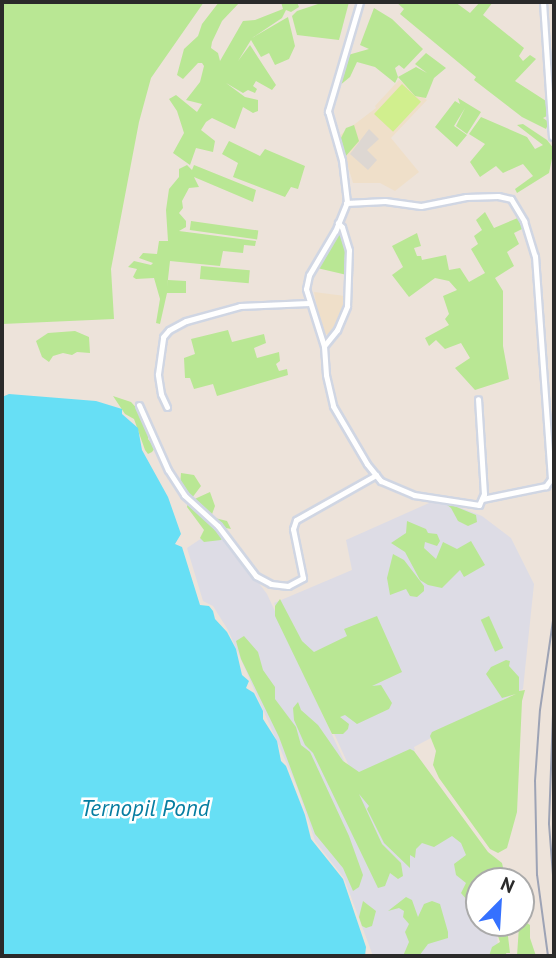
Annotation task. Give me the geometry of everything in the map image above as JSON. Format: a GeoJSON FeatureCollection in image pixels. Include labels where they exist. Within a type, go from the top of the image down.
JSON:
{"type":"FeatureCollection","features":[{"type":"Feature","properties":{"kind":"street"},"geometry":{"type":"LineString","coordinates":[[346,204],[385,201],[421,206],[466,197],[498,196],[511,199],[524,221],[535,256],[551,479],[546,486],[480,502],[414,495],[389,485],[376,475],[333,406],[326,375],[324,346],[306,289],[309,275],[346,204],[342,160],[328,106],[360,2]]}},
{"type":"Feature","properties":{"kind":"street"},"geometry":{"type":"LineString","coordinates":[[544,2],[552,137]]}},
{"type":"Feature","properties":{"kind":"street"},"geometry":{"type":"LineString","coordinates":[[324,346],[337,330],[346,306],[349,250],[342,227],[338,223]]}},
{"type":"Feature","properties":{"kind":"street"},"geometry":{"type":"LineString","coordinates":[[167,407],[161,394],[158,374],[163,337],[169,330],[186,321],[240,306],[309,303]]}},
{"type":"Feature","properties":{"kind":"street"},"geometry":{"type":"LineString","coordinates":[[478,399],[480,502]]}},
{"type":"Feature","properties":{"kind":"street"},"geometry":{"type":"LineString","coordinates":[[139,405],[168,470],[184,495],[218,526],[256,576],[271,584],[288,586],[303,578],[293,528],[296,520],[376,475]]}},
{"type":"Feature","properties":{"kind":"shaded area"},"geometry":{"type":"Polygon","coordinates":[[[399,80],[427,100],[391,138],[419,172],[395,191],[380,183],[353,183],[339,136],[376,108],[399,80]]]}},
{"type":"Feature","properties":{"kind":"shaded area"},"geometry":{"type":"Polygon","coordinates":[[[369,129],[379,139],[367,150],[377,160],[368,170],[350,154],[369,129]]]}},
{"type":"Feature","properties":{"kind":"shaded area"},"geometry":{"type":"Polygon","coordinates":[[[314,292],[345,296],[344,309],[329,335],[324,334],[320,324],[314,292]]]}},
{"type":"Feature","properties":{"kind":"shaded area"},"geometry":{"type":"Polygon","coordinates":[[[438,499],[482,516],[511,538],[534,584],[523,689],[414,747],[415,750],[354,777],[274,603],[352,570],[346,540],[438,499]]]}},
{"type":"Feature","properties":{"kind":"shaded area"},"geometry":{"type":"Polygon","coordinates":[[[217,528],[267,594],[353,780],[408,757],[473,851],[476,867],[465,867],[465,937],[497,937],[498,956],[373,956],[344,878],[315,841],[297,787],[228,630],[213,606],[203,601],[187,548],[217,528]]]}},
{"type":"Feature","properties":{"kind":"green space"},"geometry":{"type":"Polygon","coordinates":[[[2,2],[204,2],[151,78],[139,122],[111,269],[114,319],[2,324],[2,2]]]}},
{"type":"Feature","properties":{"kind":"green space"},"geometry":{"type":"Polygon","coordinates":[[[219,2],[240,2],[222,21],[212,42],[211,48],[218,53],[220,61],[243,21],[255,20],[283,9],[281,2],[297,2],[299,7],[291,12],[286,10],[282,18],[252,38],[288,17],[295,46],[289,59],[275,65],[269,53],[261,57],[251,40],[238,61],[250,45],[276,85],[272,90],[256,81],[253,86],[257,89],[255,93],[248,90],[243,93],[226,83],[245,97],[258,100],[258,111],[253,113],[243,107],[235,129],[212,118],[206,122],[201,130],[215,141],[213,152],[196,148],[190,165],[173,153],[184,133],[177,111],[169,99],[176,95],[197,112],[202,104],[186,100],[200,82],[204,66],[202,63],[198,63],[183,79],[177,75],[184,49],[198,36],[202,24],[219,2]]]}},
{"type":"Feature","properties":{"kind":"green space"},"geometry":{"type":"Polygon","coordinates":[[[324,2],[349,2],[339,40],[297,35],[292,16],[297,11],[324,2]]]}},
{"type":"Feature","properties":{"kind":"green space"},"geometry":{"type":"Polygon","coordinates":[[[396,2],[455,2],[470,13],[480,2],[493,2],[483,15],[524,48],[519,56],[523,61],[530,55],[536,59],[515,81],[546,101],[547,116],[543,118],[549,122],[546,129],[522,117],[474,80],[476,77],[400,14],[404,9],[396,2]]]}},
{"type":"Feature","properties":{"kind":"green space"},"geometry":{"type":"Polygon","coordinates":[[[374,8],[392,19],[423,49],[404,69],[399,65],[395,68],[398,77],[395,83],[375,67],[357,62],[350,77],[339,86],[335,83],[348,55],[369,49],[360,45],[374,8]]]}},
{"type":"Feature","properties":{"kind":"green space"},"geometry":{"type":"Polygon","coordinates":[[[426,53],[446,68],[434,78],[426,98],[415,96],[398,77],[416,67],[427,73],[415,64],[426,53]]]}},
{"type":"Feature","properties":{"kind":"green space"},"geometry":{"type":"Polygon","coordinates":[[[402,84],[421,102],[393,132],[374,114],[402,84]]]}},
{"type":"Feature","properties":{"kind":"green space"},"geometry":{"type":"Polygon","coordinates":[[[458,98],[481,112],[467,134],[456,126],[465,108],[454,126],[467,135],[457,147],[435,127],[455,101],[460,104],[458,98]]]}},
{"type":"Feature","properties":{"kind":"green space"},"geometry":{"type":"Polygon","coordinates":[[[481,117],[527,137],[535,149],[543,145],[517,125],[523,124],[547,140],[554,149],[549,173],[517,193],[515,189],[533,176],[523,164],[503,173],[496,166],[480,177],[470,162],[485,144],[469,134],[481,117]]]}},
{"type":"Feature","properties":{"kind":"green space"},"geometry":{"type":"Polygon","coordinates":[[[354,125],[359,141],[345,157],[339,142],[346,128],[354,125]]]}},
{"type":"Feature","properties":{"kind":"green space"},"geometry":{"type":"Polygon","coordinates":[[[229,141],[260,156],[265,149],[305,166],[298,189],[291,187],[285,197],[233,177],[238,163],[222,154],[229,141]]]}},
{"type":"Feature","properties":{"kind":"green space"},"geometry":{"type":"Polygon","coordinates":[[[187,165],[192,170],[194,165],[256,190],[253,202],[194,177],[199,187],[189,188],[182,201],[183,208],[179,213],[186,221],[186,227],[179,231],[256,241],[255,246],[244,245],[243,253],[223,251],[220,266],[170,261],[167,288],[168,280],[186,281],[186,293],[167,293],[160,324],[156,323],[160,299],[154,278],[136,279],[133,277],[137,269],[128,267],[134,261],[151,265],[153,263],[139,258],[143,253],[157,254],[159,241],[168,241],[166,210],[169,189],[179,177],[179,169],[187,165]]]}},
{"type":"Feature","properties":{"kind":"green space"},"geometry":{"type":"Polygon","coordinates":[[[485,212],[494,228],[520,217],[524,228],[514,233],[519,244],[507,252],[514,266],[495,278],[503,291],[503,346],[509,379],[475,390],[455,368],[470,358],[461,343],[445,349],[436,340],[429,346],[425,338],[449,325],[445,319],[449,314],[443,296],[457,290],[449,281],[435,278],[409,297],[392,275],[403,267],[392,246],[417,233],[421,246],[414,248],[417,256],[421,256],[422,260],[446,255],[449,270],[460,268],[469,282],[485,273],[471,249],[478,244],[474,236],[482,230],[476,220],[485,212]]]}},
{"type":"Feature","properties":{"kind":"green space"},"geometry":{"type":"Polygon","coordinates":[[[191,221],[258,230],[257,239],[190,230],[191,221]]]}},
{"type":"Feature","properties":{"kind":"green space"},"geometry":{"type":"Polygon","coordinates":[[[338,234],[343,234],[347,252],[347,275],[317,268],[338,234]]]}},
{"type":"Feature","properties":{"kind":"green space"},"geometry":{"type":"Polygon","coordinates":[[[201,266],[250,270],[249,283],[200,279],[201,266]]]}},
{"type":"Feature","properties":{"kind":"green space"},"geometry":{"type":"Polygon","coordinates":[[[228,330],[232,342],[264,334],[266,343],[254,348],[257,358],[279,352],[280,361],[276,364],[279,371],[287,369],[288,375],[217,396],[213,384],[194,389],[190,378],[185,378],[184,358],[195,354],[191,339],[228,330]]]}},
{"type":"Feature","properties":{"kind":"green space"},"geometry":{"type":"Polygon","coordinates":[[[75,331],[89,337],[90,353],[63,353],[53,356],[49,362],[42,357],[36,341],[48,333],[75,331]]]}},
{"type":"Feature","properties":{"kind":"green space"},"geometry":{"type":"Polygon","coordinates":[[[113,396],[131,402],[141,413],[149,430],[148,439],[155,448],[152,452],[148,454],[145,450],[134,419],[125,414],[113,396]]]}},
{"type":"Feature","properties":{"kind":"green space"},"geometry":{"type":"Polygon","coordinates":[[[181,473],[194,475],[201,486],[192,498],[180,487],[181,473]]]}},
{"type":"Feature","properties":{"kind":"green space"},"geometry":{"type":"Polygon","coordinates":[[[210,492],[215,506],[211,517],[227,521],[231,529],[221,527],[224,536],[221,540],[204,542],[200,538],[204,530],[187,507],[188,502],[210,492]]]}},
{"type":"Feature","properties":{"kind":"green space"},"geometry":{"type":"Polygon","coordinates":[[[442,501],[476,515],[477,522],[468,526],[458,521],[451,508],[442,501]]]}},
{"type":"Feature","properties":{"kind":"green space"},"geometry":{"type":"Polygon","coordinates":[[[407,521],[426,529],[428,533],[437,534],[440,541],[437,546],[425,542],[424,548],[436,559],[443,542],[457,549],[471,541],[485,565],[464,577],[460,570],[442,588],[428,585],[420,580],[405,552],[391,543],[406,533],[407,521]]]}},
{"type":"Feature","properties":{"kind":"green space"},"geometry":{"type":"Polygon","coordinates":[[[393,554],[404,560],[424,586],[424,591],[417,597],[410,596],[406,589],[390,595],[387,578],[393,554]]]}},
{"type":"Feature","properties":{"kind":"green space"},"geometry":{"type":"Polygon","coordinates":[[[280,599],[302,641],[314,652],[347,636],[344,629],[377,616],[402,672],[372,686],[381,685],[392,703],[389,709],[357,724],[345,715],[340,717],[349,724],[348,729],[343,734],[332,734],[275,616],[275,606],[280,599]]]}},
{"type":"Feature","properties":{"kind":"green space"},"geometry":{"type":"Polygon","coordinates":[[[489,616],[503,648],[495,652],[481,620],[489,616]]]}},
{"type":"Feature","properties":{"kind":"green space"},"geometry":{"type":"Polygon","coordinates":[[[244,636],[258,652],[263,670],[275,687],[275,699],[296,727],[301,745],[310,752],[349,836],[363,875],[359,887],[353,891],[343,868],[315,834],[279,737],[241,659],[236,641],[244,636]]]}},
{"type":"Feature","properties":{"kind":"green space"},"geometry":{"type":"Polygon","coordinates":[[[506,660],[510,661],[509,666],[519,677],[519,691],[525,690],[522,701],[517,812],[507,848],[498,853],[490,849],[439,778],[433,765],[436,751],[430,736],[432,732],[516,694],[502,698],[486,674],[491,667],[506,660]]]}},
{"type":"Feature","properties":{"kind":"green space"},"geometry":{"type":"Polygon","coordinates":[[[298,702],[301,710],[318,725],[343,761],[359,772],[410,749],[414,751],[488,852],[502,863],[503,867],[465,867],[465,882],[456,875],[454,864],[466,855],[461,843],[452,836],[434,847],[422,843],[416,849],[415,858],[410,855],[410,868],[384,843],[367,809],[369,806],[359,794],[382,844],[401,863],[403,876],[398,879],[390,873],[385,886],[378,888],[313,753],[305,745],[294,720],[293,708],[298,702]]]}},
{"type":"Feature","properties":{"kind":"green space"},"geometry":{"type":"Polygon","coordinates":[[[406,897],[412,900],[418,917],[424,904],[432,901],[440,904],[448,932],[448,938],[428,944],[419,956],[403,956],[409,942],[405,932],[409,924],[403,917],[404,911],[399,908],[388,911],[406,897]]]}},
{"type":"Feature","properties":{"kind":"green space"},"geometry":{"type":"Polygon","coordinates":[[[363,901],[376,911],[372,926],[366,928],[362,926],[359,917],[363,901]]]}},
{"type":"Feature","properties":{"kind":"green space"},"geometry":{"type":"Polygon","coordinates":[[[498,937],[508,937],[510,953],[506,953],[507,956],[489,956],[492,947],[500,942],[498,937]]]}},
{"type":"Feature","properties":{"kind":"green space"},"geometry":{"type":"Polygon","coordinates":[[[518,937],[530,937],[536,956],[517,956],[518,937]]]}},
{"type":"Feature","properties":{"kind":"water","name":"Ternopil Pond"},"geometry":{"type":"Polygon","coordinates":[[[9,394],[96,401],[122,409],[122,414],[138,428],[142,450],[168,497],[181,534],[175,544],[182,547],[200,605],[209,606],[236,649],[242,675],[249,681],[246,688],[254,693],[263,711],[263,719],[277,741],[281,761],[286,766],[305,815],[311,839],[343,879],[366,947],[365,956],[2,956],[2,397],[9,394]]]}},
{"type":"Feature","properties":{"kind":"railway"},"geometry":{"type":"LineString","coordinates":[[548,956],[537,875],[535,781],[540,710],[554,614]]}},
{"type":"Feature","properties":{"kind":"railway"},"geometry":{"type":"LineString","coordinates":[[554,687],[549,824],[554,887]]}}]}
